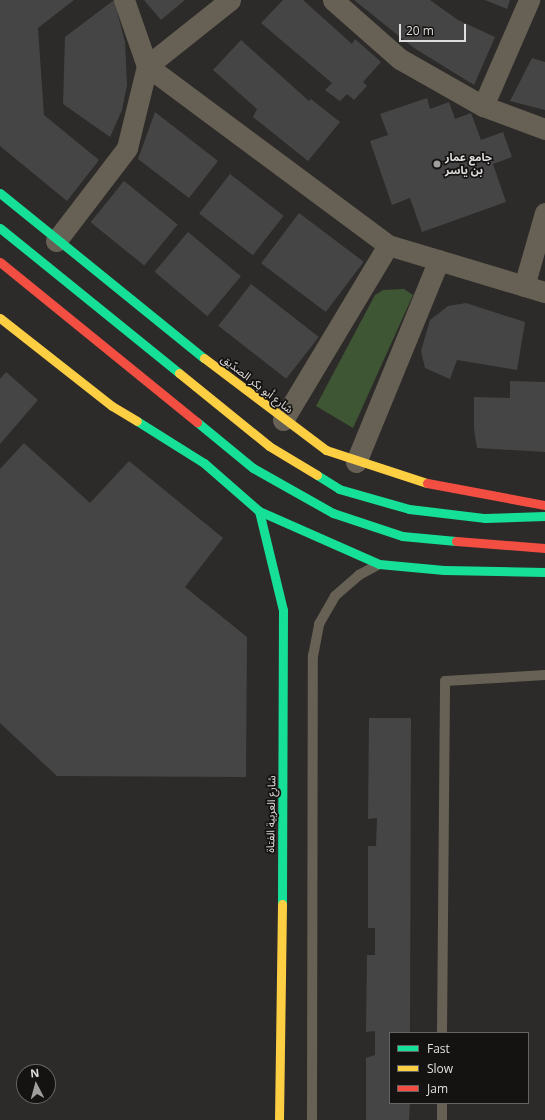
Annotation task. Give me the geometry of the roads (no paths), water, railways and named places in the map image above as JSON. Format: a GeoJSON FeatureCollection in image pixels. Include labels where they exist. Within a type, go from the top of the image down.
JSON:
{"type":"FeatureCollection","features":[{"type":"Feature","properties":{"kind":"main road","name":"شارع أبو بكر الصدّيق"},"geometry":{"type":"LineString","coordinates":[[0,193],[56,241],[283,420],[326,450],[356,462],[421,482],[545,505]]}},
{"type":"Feature","properties":{"kind":"main road"},"geometry":{"type":"LineString","coordinates":[[0,228],[269,446],[339,489],[409,509],[484,518],[545,516]]}},
{"type":"Feature","properties":{"kind":"main road"},"geometry":{"type":"LineString","coordinates":[[0,262],[254,468],[333,513],[402,536],[545,548]]}},
{"type":"Feature","properties":{"kind":"main road"},"geometry":{"type":"LineString","coordinates":[[0,318],[112,406],[204,463],[259,511],[300,532],[379,564],[444,570],[545,572]]}},
{"type":"Feature","properties":{"kind":"main road","name":"شارع العربية الفتاة"},"geometry":{"type":"LineString","coordinates":[[259,511],[283,610],[285,654],[279,1120]]}},
{"type":"Feature","properties":{"kind":"street"},"geometry":{"type":"LineString","coordinates":[[56,241],[127,148],[147,66],[124,0]]}},
{"type":"Feature","properties":{"kind":"street"},"geometry":{"type":"LineString","coordinates":[[147,66],[230,0]]}},
{"type":"Feature","properties":{"kind":"street"},"geometry":{"type":"LineString","coordinates":[[334,0],[400,59],[483,106],[545,129]]}},
{"type":"Feature","properties":{"kind":"street"},"geometry":{"type":"LineString","coordinates":[[483,106],[529,0]]}},
{"type":"Feature","properties":{"kind":"street"},"geometry":{"type":"LineString","coordinates":[[147,66],[388,245],[545,292]]}},
{"type":"Feature","properties":{"kind":"street"},"geometry":{"type":"LineString","coordinates":[[524,286],[545,212]]}},
{"type":"Feature","properties":{"kind":"street"},"geometry":{"type":"LineString","coordinates":[[283,420],[388,245]]}},
{"type":"Feature","properties":{"kind":"street"},"geometry":{"type":"LineString","coordinates":[[356,462],[439,260]]}},
{"type":"Feature","properties":{"kind":"lane"},"geometry":{"type":"LineString","coordinates":[[312,1120],[313,656],[319,624],[335,596],[359,575],[379,564]]}},
{"type":"Feature","properties":{"kind":"lane"},"geometry":{"type":"LineString","coordinates":[[442,1032],[445,681],[545,675]]}},
{"type":"Feature","properties":{"kind":"lane"},"geometry":{"type":"LineString","coordinates":[[442,1104],[442,1120]]}},
{"type":"Feature","properties":{"kind":"place","name":"جامع عمار بن ياسر"},"geometry":{"type":"Point","coordinates":[437,164]}}]}
